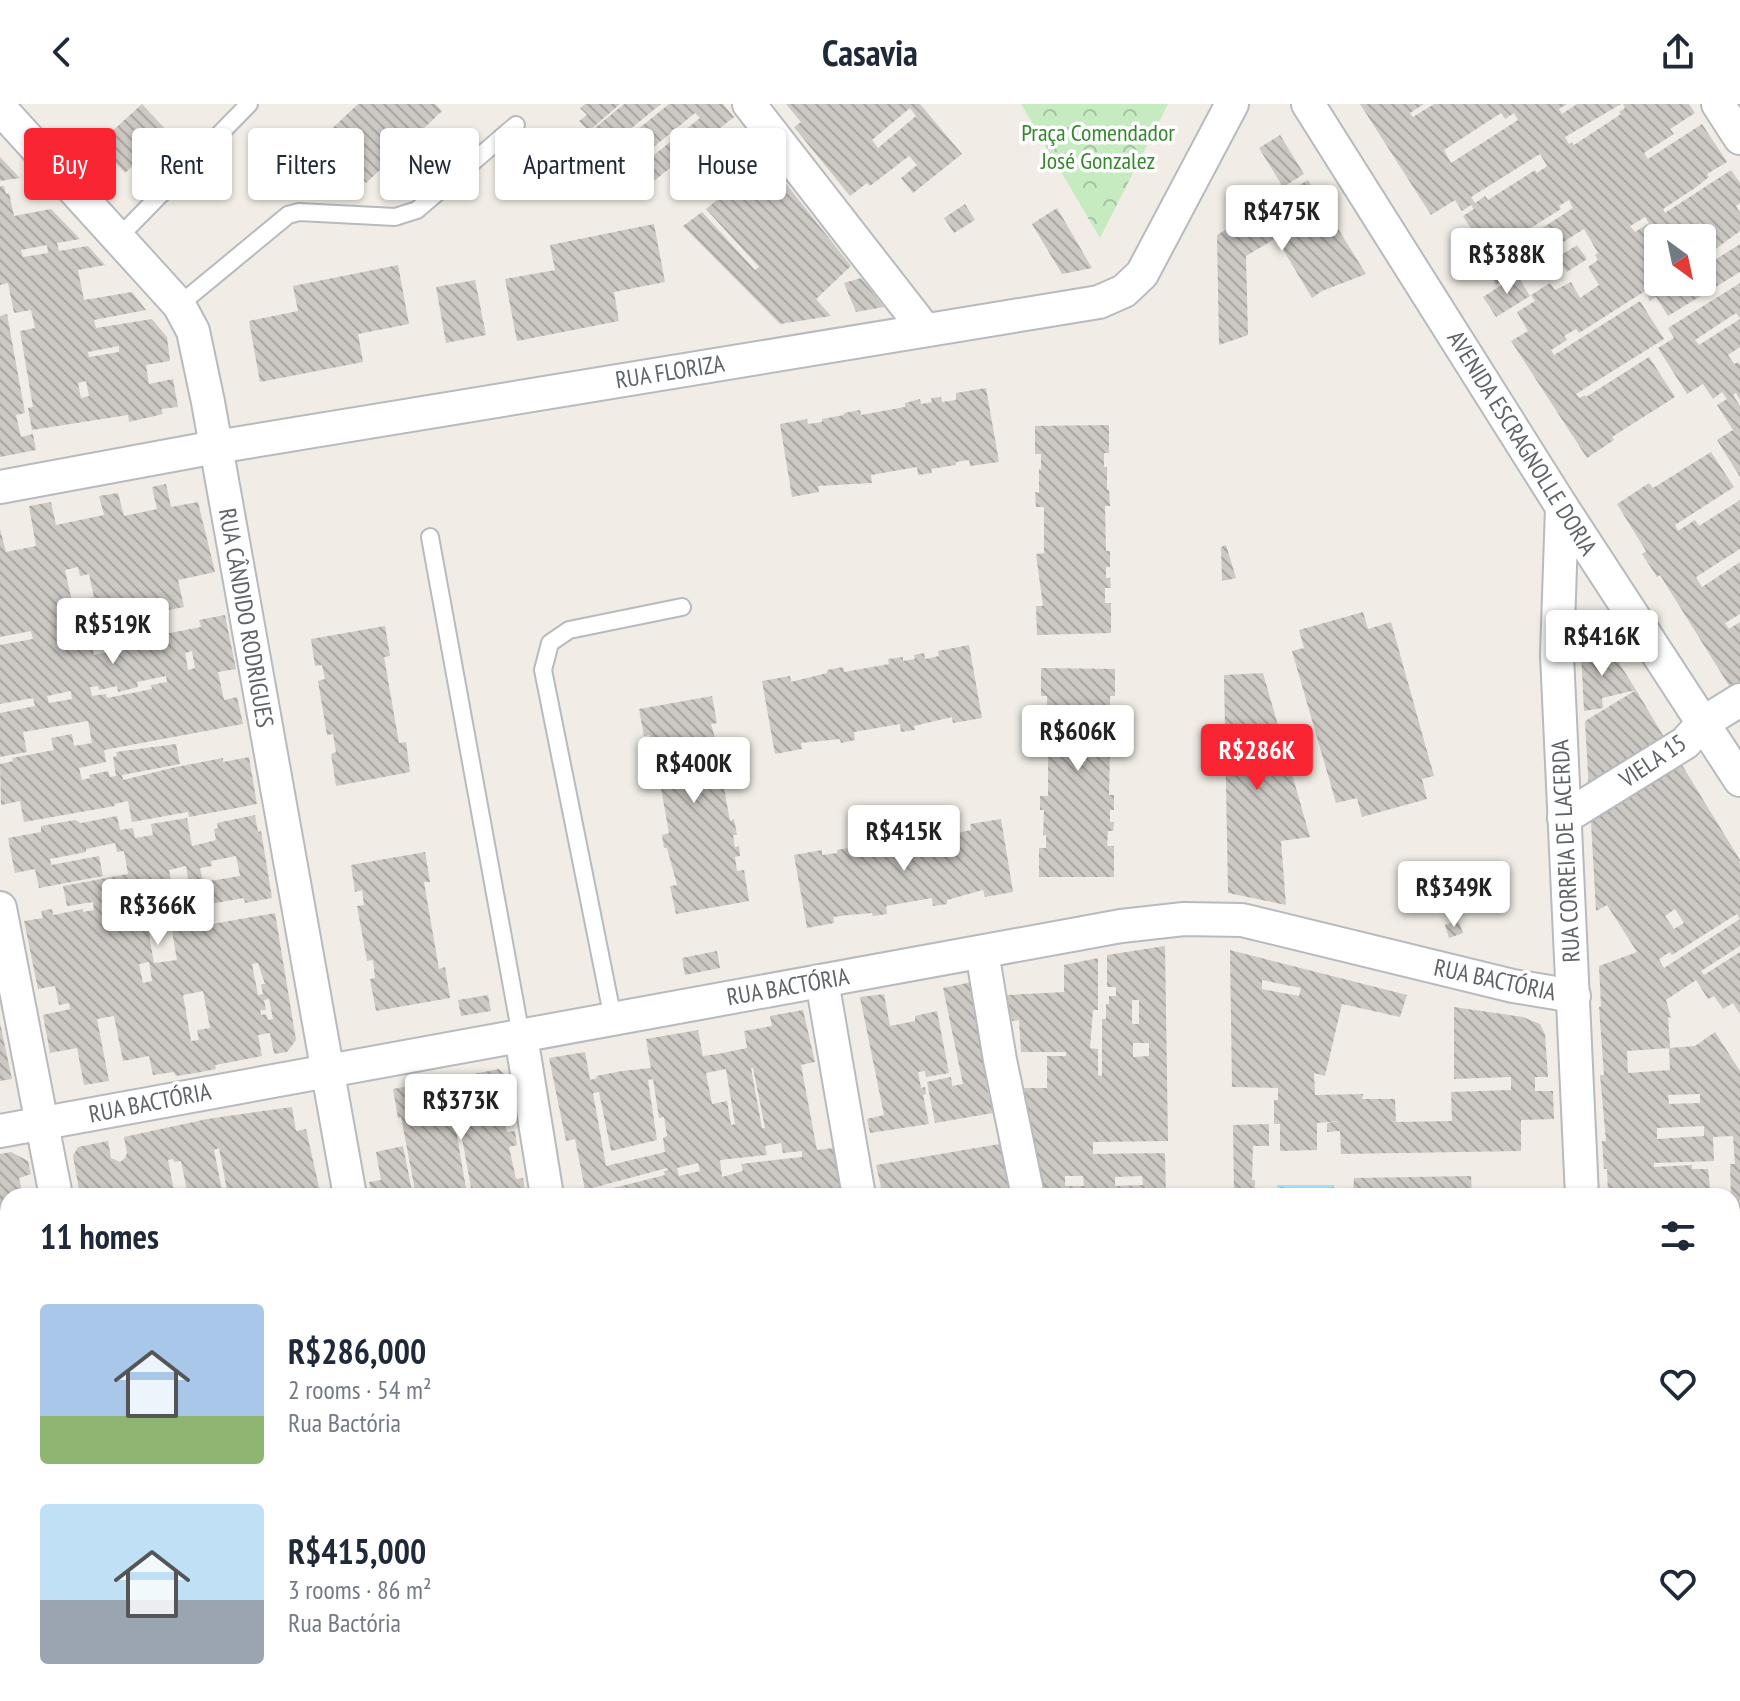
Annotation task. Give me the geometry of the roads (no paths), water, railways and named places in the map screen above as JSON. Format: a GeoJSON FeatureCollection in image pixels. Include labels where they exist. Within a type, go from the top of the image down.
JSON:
{"type":"FeatureCollection","features":[{"type":"Feature","properties":{"kind":"street"},"geometry":{"type":"LineString","coordinates":[[749,104],[925,330]]}},
{"type":"Feature","properties":{"kind":"street","name":"RUA FLORIZA"},"geometry":{"type":"LineString","coordinates":[[0,487],[216,447],[1099,302],[1124,291],[1142,274],[1232,104]]}},
{"type":"Feature","properties":{"kind":"street","name":"AVENIDA ESCRAGNOLLE DORIA"},"geometry":{"type":"LineString","coordinates":[[1308,104],[1562,507],[1740,780]]}},
{"type":"Feature","properties":{"kind":"street"},"geometry":{"type":"LineString","coordinates":[[1718,104],[1740,138]]}},
{"type":"Feature","properties":{"kind":"street","name":"RUA CÂNDIDO RODRIGUES"},"geometry":{"type":"LineString","coordinates":[[0,108],[179,305],[193,331],[349,1188]]}},
{"type":"Feature","properties":{"kind":"street","name":"RUA CORREIA DE LACERDA"},"geometry":{"type":"LineString","coordinates":[[1562,507],[1557,655],[1582,1188]]}},
{"type":"Feature","properties":{"kind":"street","name":"VIELA 15"},"geometry":{"type":"LineString","coordinates":[[1564,818],[1685,743],[1703,723],[1740,700]]}},
{"type":"Feature","properties":{"kind":"street"},"geometry":{"type":"LineString","coordinates":[[0,908],[54,1188]]}},
{"type":"Feature","properties":{"kind":"street","name":"RUA BACTÓRIA"},"geometry":{"type":"LineString","coordinates":[[0,1131],[1121,926],[1184,919],[1242,920],[1513,986],[1574,996]]}},
{"type":"Feature","properties":{"kind":"street"},"geometry":{"type":"LineString","coordinates":[[982,952],[1026,1188]]}},
{"type":"Feature","properties":{"kind":"street"},"geometry":{"type":"LineString","coordinates":[[822,981],[858,1188]]}},
{"type":"Feature","properties":{"kind":"street"},"geometry":{"type":"LineString","coordinates":[[521,1036],[546,1188]]}},
{"type":"Feature","properties":{"kind":"lane"},"geometry":{"type":"LineString","coordinates":[[118,238],[249,104]]}},
{"type":"Feature","properties":{"kind":"lane"},"geometry":{"type":"LineString","coordinates":[[179,305],[288,215],[299,212],[395,217],[417,210],[516,125]]}},
{"type":"Feature","properties":{"kind":"lane"},"geometry":{"type":"LineString","coordinates":[[430,537],[521,1036]]}},
{"type":"Feature","properties":{"kind":"lane"},"geometry":{"type":"LineString","coordinates":[[613,1019],[543,670],[550,643],[569,630],[682,607]]}},
{"type":"Feature","properties":{"kind":"water"},"geometry":{"type":"Polygon","coordinates":[[[1277,1185],[1334,1185],[1334,1188],[1277,1188],[1277,1185]]]}},
{"type":"Feature","properties":{"kind":"park label","name":"Praça Comendador José Gonzalez"},"geometry":{"type":"Point","coordinates":[1098,147]}}]}
